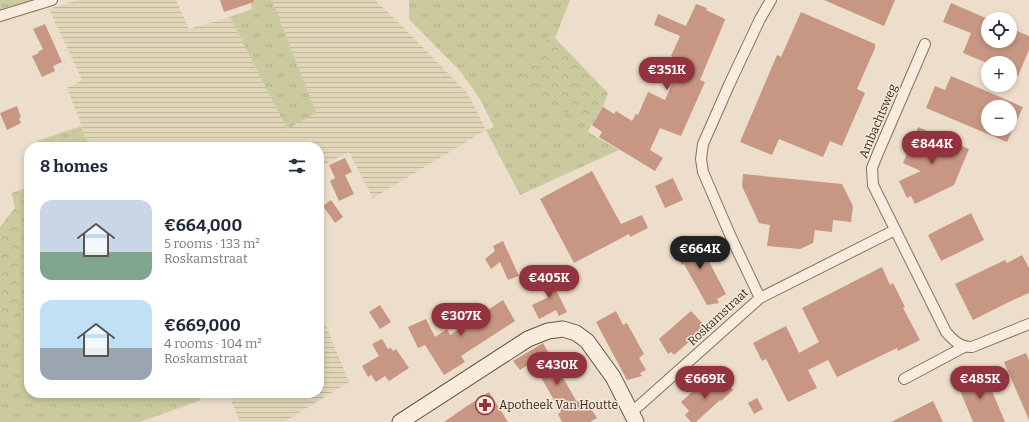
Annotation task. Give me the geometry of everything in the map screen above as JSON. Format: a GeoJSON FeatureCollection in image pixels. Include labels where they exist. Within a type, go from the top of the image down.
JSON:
{"type":"FeatureCollection","features":[{"type":"Feature","properties":{"kind":"street"},"geometry":{"type":"LineString","coordinates":[[0,16],[52,0]]}},
{"type":"Feature","properties":{"kind":"street","name":"Roskamstraat"},"geometry":{"type":"LineString","coordinates":[[634,417],[760,298],[703,172],[701,159],[703,144],[770,0]]}},
{"type":"Feature","properties":{"kind":"street","name":"Ambachtsweg"},"geometry":{"type":"LineString","coordinates":[[925,44],[872,168],[873,185],[946,332],[954,341],[964,347]]}},
{"type":"Feature","properties":{"kind":"street"},"geometry":{"type":"LineString","coordinates":[[760,298],[895,230]]}},
{"type":"Feature","properties":{"kind":"street"},"geometry":{"type":"LineString","coordinates":[[904,379],[964,347],[972,348],[1029,324]]}},
{"type":"Feature","properties":{"kind":"street"},"geometry":{"type":"LineString","coordinates":[[400,422],[528,338],[548,331],[562,329],[576,333],[587,341],[613,378],[634,417]]}},
{"type":"Feature","properties":{"kind":"shaded area"},"geometry":{"type":"Polygon","coordinates":[[[78,0],[176,0],[189,29],[230,17],[287,129],[275,8],[272,0],[375,0],[468,94],[486,130],[373,198],[349,152],[324,164],[324,142],[88,142],[67,88],[82,80],[49,9],[78,0]]]}},
{"type":"Feature","properties":{"kind":"shaded area"},"geometry":{"type":"Polygon","coordinates":[[[324,321],[349,382],[324,397],[324,321]]]}},
{"type":"Feature","properties":{"kind":"shaded area"},"geometry":{"type":"Polygon","coordinates":[[[230,398],[323,398],[284,422],[240,422],[230,398]]]}},
{"type":"Feature","properties":{"kind":"green space"},"geometry":{"type":"Polygon","coordinates":[[[0,0],[37,0],[0,11],[0,0]]]}},
{"type":"Feature","properties":{"kind":"green space"},"geometry":{"type":"Polygon","coordinates":[[[250,0],[272,0],[316,113],[287,129],[230,17],[252,9],[250,0]]]}},
{"type":"Feature","properties":{"kind":"green space"},"geometry":{"type":"Polygon","coordinates":[[[409,0],[570,0],[555,38],[548,37],[518,88],[591,125],[588,132],[619,150],[520,195],[486,130],[494,127],[480,99],[460,71],[409,19],[409,0]]]}},
{"type":"Feature","properties":{"kind":"green space"},"geometry":{"type":"Polygon","coordinates":[[[548,37],[555,38],[608,93],[603,107],[591,125],[517,88],[548,37]]]}},
{"type":"Feature","properties":{"kind":"green space"},"geometry":{"type":"Polygon","coordinates":[[[81,126],[88,142],[38,142],[81,126]]]}},
{"type":"Feature","properties":{"kind":"green space"},"geometry":{"type":"Polygon","coordinates":[[[24,189],[24,310],[4,316],[0,314],[0,227],[15,208],[12,193],[24,189]]]}},
{"type":"Feature","properties":{"kind":"green space"},"geometry":{"type":"Polygon","coordinates":[[[24,310],[24,398],[200,398],[201,400],[140,422],[0,422],[0,314],[4,316],[24,310]]]}},
{"type":"Feature","properties":{"kind":"building"},"geometry":{"type":"Polygon","coordinates":[[[220,0],[254,0],[254,2],[224,12],[220,0]]]}},
{"type":"Feature","properties":{"kind":"building"},"geometry":{"type":"Polygon","coordinates":[[[824,0],[895,0],[884,26],[824,0]]]}},
{"type":"Feature","properties":{"kind":"building"},"geometry":{"type":"Polygon","coordinates":[[[951,3],[981,16],[981,48],[1017,48],[1017,31],[1029,36],[1029,50],[1018,76],[1017,56],[981,56],[981,60],[963,53],[971,33],[943,22],[951,3]]]}},
{"type":"Feature","properties":{"kind":"building"},"geometry":{"type":"Polygon","coordinates":[[[696,4],[707,8],[706,10],[725,20],[700,80],[705,82],[681,136],[660,128],[650,150],[663,158],[655,171],[599,137],[602,132],[592,125],[603,107],[614,114],[616,111],[632,121],[636,114],[638,115],[648,92],[665,100],[682,61],[671,56],[680,36],[654,25],[658,14],[686,26],[696,4]]]}},
{"type":"Feature","properties":{"kind":"building"},"geometry":{"type":"Polygon","coordinates":[[[801,12],[875,44],[875,48],[857,89],[865,93],[842,146],[830,141],[823,157],[779,139],[772,155],[740,142],[777,55],[781,57],[801,12]]]}},
{"type":"Feature","properties":{"kind":"building"},"geometry":{"type":"Polygon","coordinates":[[[45,24],[62,62],[53,66],[55,71],[42,77],[32,56],[39,53],[38,52],[43,49],[33,29],[45,24]]]}},
{"type":"Feature","properties":{"kind":"building"},"geometry":{"type":"Polygon","coordinates":[[[951,76],[981,89],[981,92],[988,92],[1007,100],[981,100],[981,131],[926,108],[935,86],[945,90],[951,76]]]}},
{"type":"Feature","properties":{"kind":"building"},"geometry":{"type":"Polygon","coordinates":[[[1017,104],[1023,107],[1017,120],[1017,104]]]}},
{"type":"Feature","properties":{"kind":"building"},"geometry":{"type":"Polygon","coordinates":[[[17,106],[21,117],[19,118],[21,123],[7,130],[0,113],[17,106]]]}},
{"type":"Feature","properties":{"kind":"building"},"geometry":{"type":"Polygon","coordinates":[[[918,127],[969,149],[954,185],[915,204],[911,196],[907,198],[899,181],[921,171],[903,163],[918,127]]]}},
{"type":"Feature","properties":{"kind":"building"},"geometry":{"type":"Polygon","coordinates":[[[993,136],[1010,136],[1007,142],[993,136]]]}},
{"type":"Feature","properties":{"kind":"building"},"geometry":{"type":"Polygon","coordinates":[[[345,158],[352,172],[345,175],[354,194],[339,201],[330,181],[335,178],[329,165],[345,158]]]}},
{"type":"Feature","properties":{"kind":"building"},"geometry":{"type":"Polygon","coordinates":[[[592,171],[621,224],[642,215],[648,228],[630,237],[629,234],[574,263],[540,199],[592,171]]]}},
{"type":"Feature","properties":{"kind":"building"},"geometry":{"type":"Polygon","coordinates":[[[743,174],[842,184],[853,206],[851,222],[833,220],[832,232],[815,230],[813,243],[800,249],[767,246],[770,225],[759,223],[742,186],[743,174]]]}},
{"type":"Feature","properties":{"kind":"building"},"geometry":{"type":"Polygon","coordinates":[[[673,178],[683,200],[665,208],[655,186],[673,178]]]}},
{"type":"Feature","properties":{"kind":"building"},"geometry":{"type":"Polygon","coordinates":[[[331,200],[343,217],[335,223],[324,205],[331,200]]]}},
{"type":"Feature","properties":{"kind":"building"},"geometry":{"type":"Polygon","coordinates":[[[971,213],[984,240],[941,261],[928,235],[971,213]]]}},
{"type":"Feature","properties":{"kind":"building"},"geometry":{"type":"Polygon","coordinates":[[[700,236],[708,253],[705,254],[726,294],[717,299],[719,303],[707,305],[684,264],[682,265],[674,247],[700,236]]]}},
{"type":"Feature","properties":{"kind":"building"},"geometry":{"type":"Polygon","coordinates":[[[503,241],[519,276],[508,280],[500,262],[491,269],[485,259],[495,251],[493,246],[503,241]]]}},
{"type":"Feature","properties":{"kind":"building"},"geometry":{"type":"Polygon","coordinates":[[[1022,255],[1029,268],[1029,293],[973,320],[955,284],[1005,260],[1007,263],[1022,255]]]}},
{"type":"Feature","properties":{"kind":"building"},"geometry":{"type":"Polygon","coordinates":[[[882,267],[890,285],[893,283],[905,307],[903,308],[920,340],[898,351],[897,348],[837,377],[828,360],[808,370],[817,388],[788,402],[766,359],[762,361],[753,343],[786,326],[799,353],[819,342],[802,308],[882,267]]]}},
{"type":"Feature","properties":{"kind":"building"},"geometry":{"type":"Polygon","coordinates":[[[547,272],[567,312],[559,316],[556,310],[539,319],[532,305],[549,297],[538,276],[547,272]]]}},
{"type":"Feature","properties":{"kind":"building"},"geometry":{"type":"Polygon","coordinates":[[[503,300],[515,321],[461,356],[465,362],[444,375],[425,345],[418,348],[408,327],[426,319],[435,337],[447,329],[450,335],[503,300]]]}},
{"type":"Feature","properties":{"kind":"building"},"geometry":{"type":"Polygon","coordinates":[[[380,305],[391,322],[380,329],[369,312],[380,305]]]}},
{"type":"Feature","properties":{"kind":"building"},"geometry":{"type":"Polygon","coordinates":[[[616,311],[623,325],[627,323],[644,354],[639,358],[646,370],[640,373],[642,376],[627,380],[596,322],[616,311]]]}},
{"type":"Feature","properties":{"kind":"building"},"geometry":{"type":"Polygon","coordinates":[[[691,311],[706,327],[674,355],[671,352],[668,354],[659,339],[691,311]]]}},
{"type":"Feature","properties":{"kind":"building"},"geometry":{"type":"Polygon","coordinates":[[[382,339],[388,349],[391,348],[393,351],[396,349],[409,368],[389,381],[385,376],[376,382],[371,375],[368,377],[362,366],[379,356],[372,344],[382,339]]]}},
{"type":"Feature","properties":{"kind":"building"},"geometry":{"type":"Polygon","coordinates":[[[543,343],[577,402],[584,398],[597,418],[590,422],[562,422],[558,414],[561,412],[532,362],[520,370],[513,361],[543,343]]]}},
{"type":"Feature","properties":{"kind":"building"},"geometry":{"type":"Polygon","coordinates":[[[1026,353],[1029,360],[1029,420],[1004,362],[1026,353]]]}},
{"type":"Feature","properties":{"kind":"building"},"geometry":{"type":"Polygon","coordinates":[[[984,372],[1005,422],[973,422],[957,383],[984,372]]]}},
{"type":"Feature","properties":{"kind":"building"},"geometry":{"type":"Polygon","coordinates":[[[724,380],[733,390],[696,422],[691,422],[685,415],[689,411],[681,402],[704,381],[712,390],[724,380]]]}},
{"type":"Feature","properties":{"kind":"building"},"geometry":{"type":"Polygon","coordinates":[[[489,392],[508,422],[444,422],[467,406],[489,392]]]}},
{"type":"Feature","properties":{"kind":"building"},"geometry":{"type":"Polygon","coordinates":[[[757,398],[763,409],[754,414],[748,403],[757,398]]]}},
{"type":"Feature","properties":{"kind":"building"},"geometry":{"type":"Polygon","coordinates":[[[933,401],[943,422],[891,422],[933,401]]]}},
{"type":"Feature","properties":{"kind":"place","name":"Apotheek Van Houtte"},"geometry":{"type":"Point","coordinates":[485,405]}}]}
